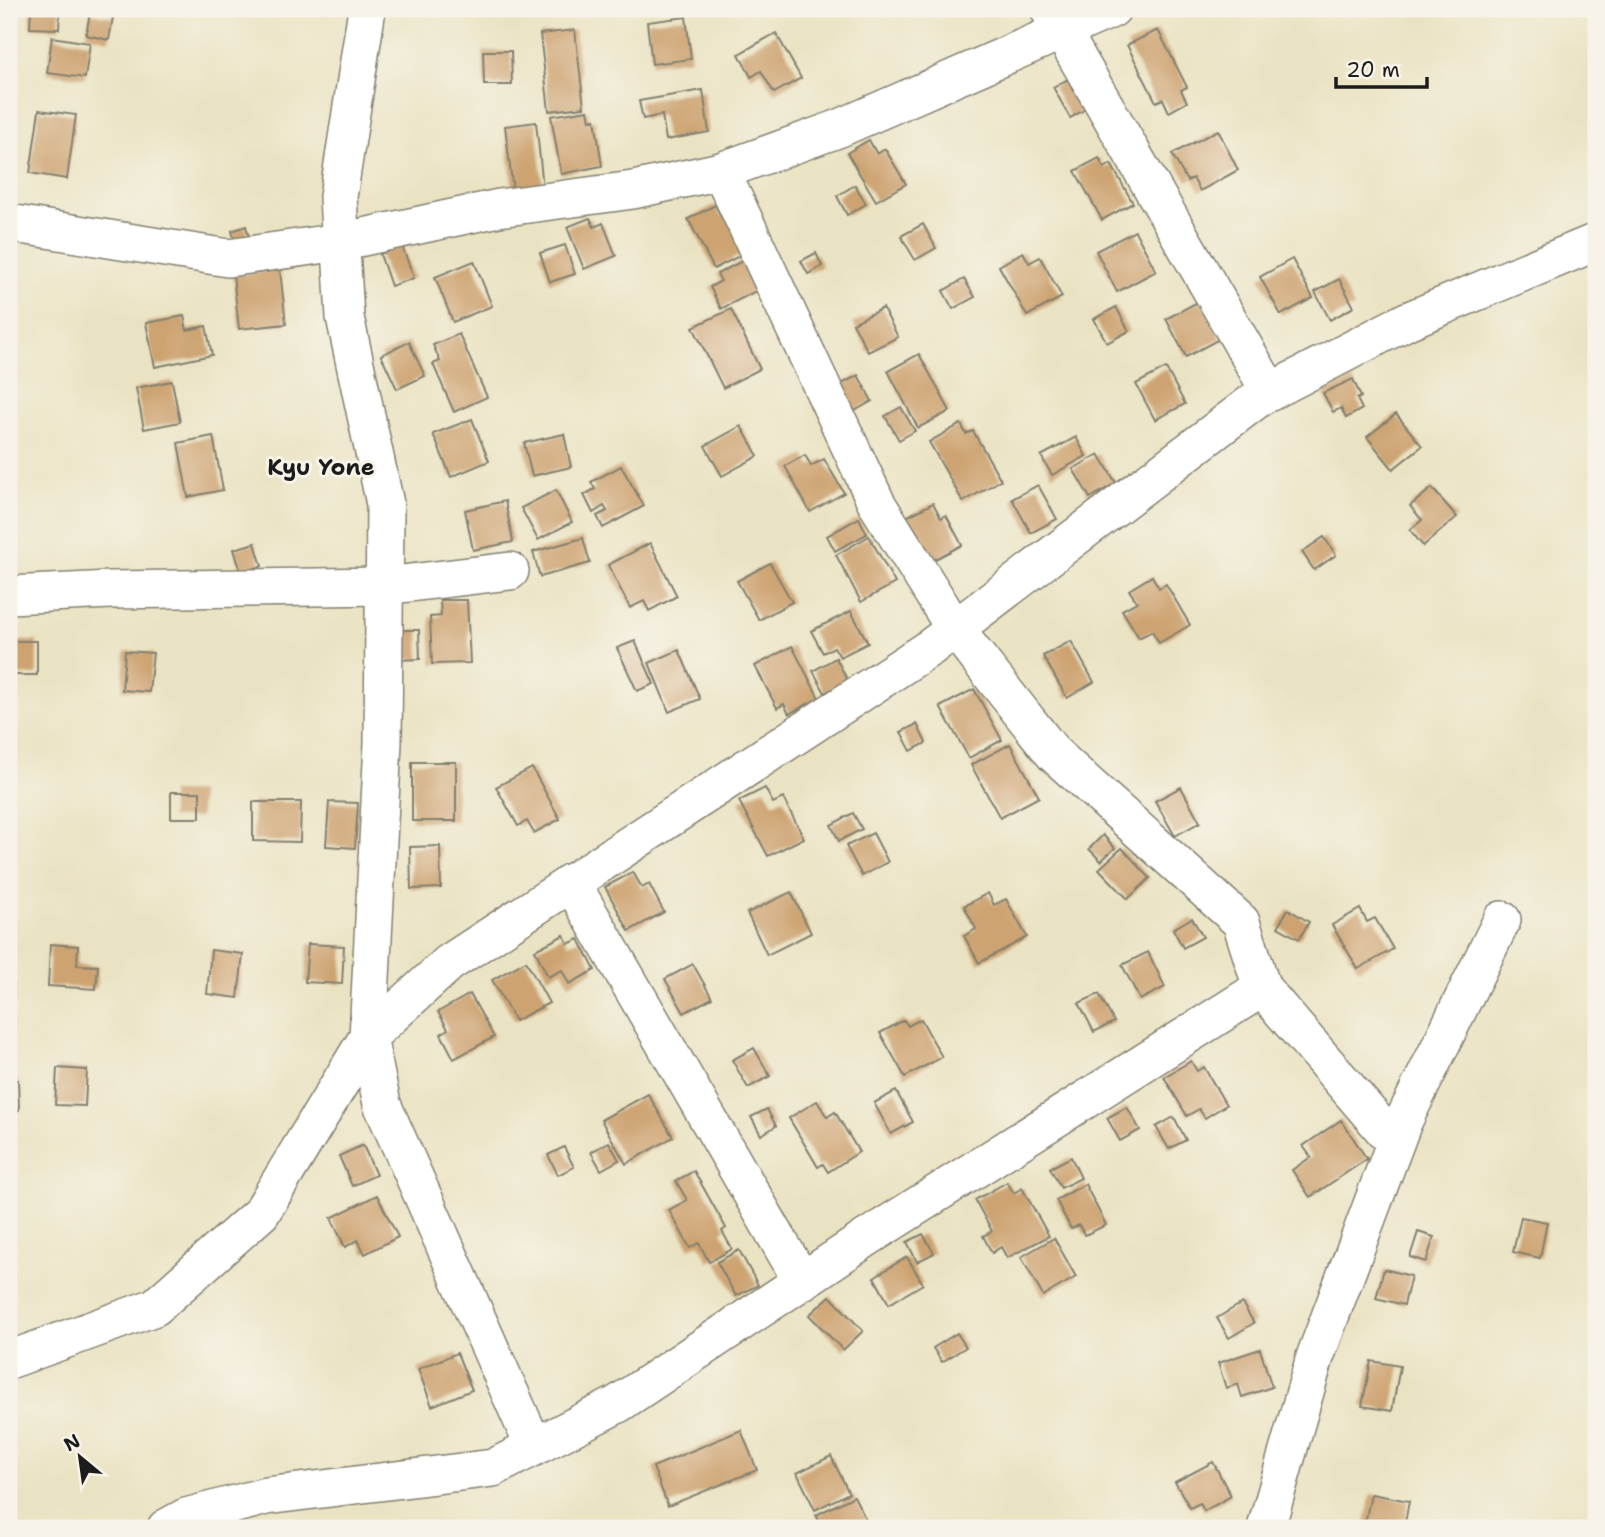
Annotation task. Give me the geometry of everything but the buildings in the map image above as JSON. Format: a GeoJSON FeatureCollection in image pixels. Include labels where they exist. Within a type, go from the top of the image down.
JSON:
{"type":"FeatureCollection","features":[{"type":"Feature","properties":{"kind":"street"},"geometry":{"type":"LineString","coordinates":[[367,9],[338,197],[345,317],[385,504],[383,743],[368,1037],[382,1104],[534,1447]]}},
{"type":"Feature","properties":{"kind":"street"},"geometry":{"type":"LineString","coordinates":[[9,223],[228,258],[341,242],[499,208],[633,190],[721,171],[840,128],[1054,20],[1112,9]]}},
{"type":"Feature","properties":{"kind":"street"},"geometry":{"type":"LineString","coordinates":[[1054,20],[1270,392]]}},
{"type":"Feature","properties":{"kind":"street"},"geometry":{"type":"LineString","coordinates":[[721,171],[877,503],[955,629],[1054,754],[1241,922],[1262,988],[1395,1143]]}},
{"type":"Feature","properties":{"kind":"street"},"geometry":{"type":"LineString","coordinates":[[9,1360],[155,1307],[261,1213],[368,1037],[449,963],[955,629],[1270,392],[1408,321],[1596,242]]}},
{"type":"Feature","properties":{"kind":"street"},"geometry":{"type":"LineString","coordinates":[[9,595],[111,590],[385,586],[510,571]]}},
{"type":"Feature","properties":{"kind":"street"},"geometry":{"type":"LineString","coordinates":[[571,882],[802,1281]]}},
{"type":"Feature","properties":{"kind":"street"},"geometry":{"type":"LineString","coordinates":[[1266,1528],[1315,1357],[1395,1143],[1502,920]]}},
{"type":"Feature","properties":{"kind":"street"},"geometry":{"type":"LineString","coordinates":[[166,1528],[186,1517],[266,1496],[493,1468],[618,1404],[802,1281],[1262,988]]}},
{"type":"Feature","properties":{"kind":"district","name":"Kyu Yone"},"geometry":{"type":"Point","coordinates":[321,467]}}]}
